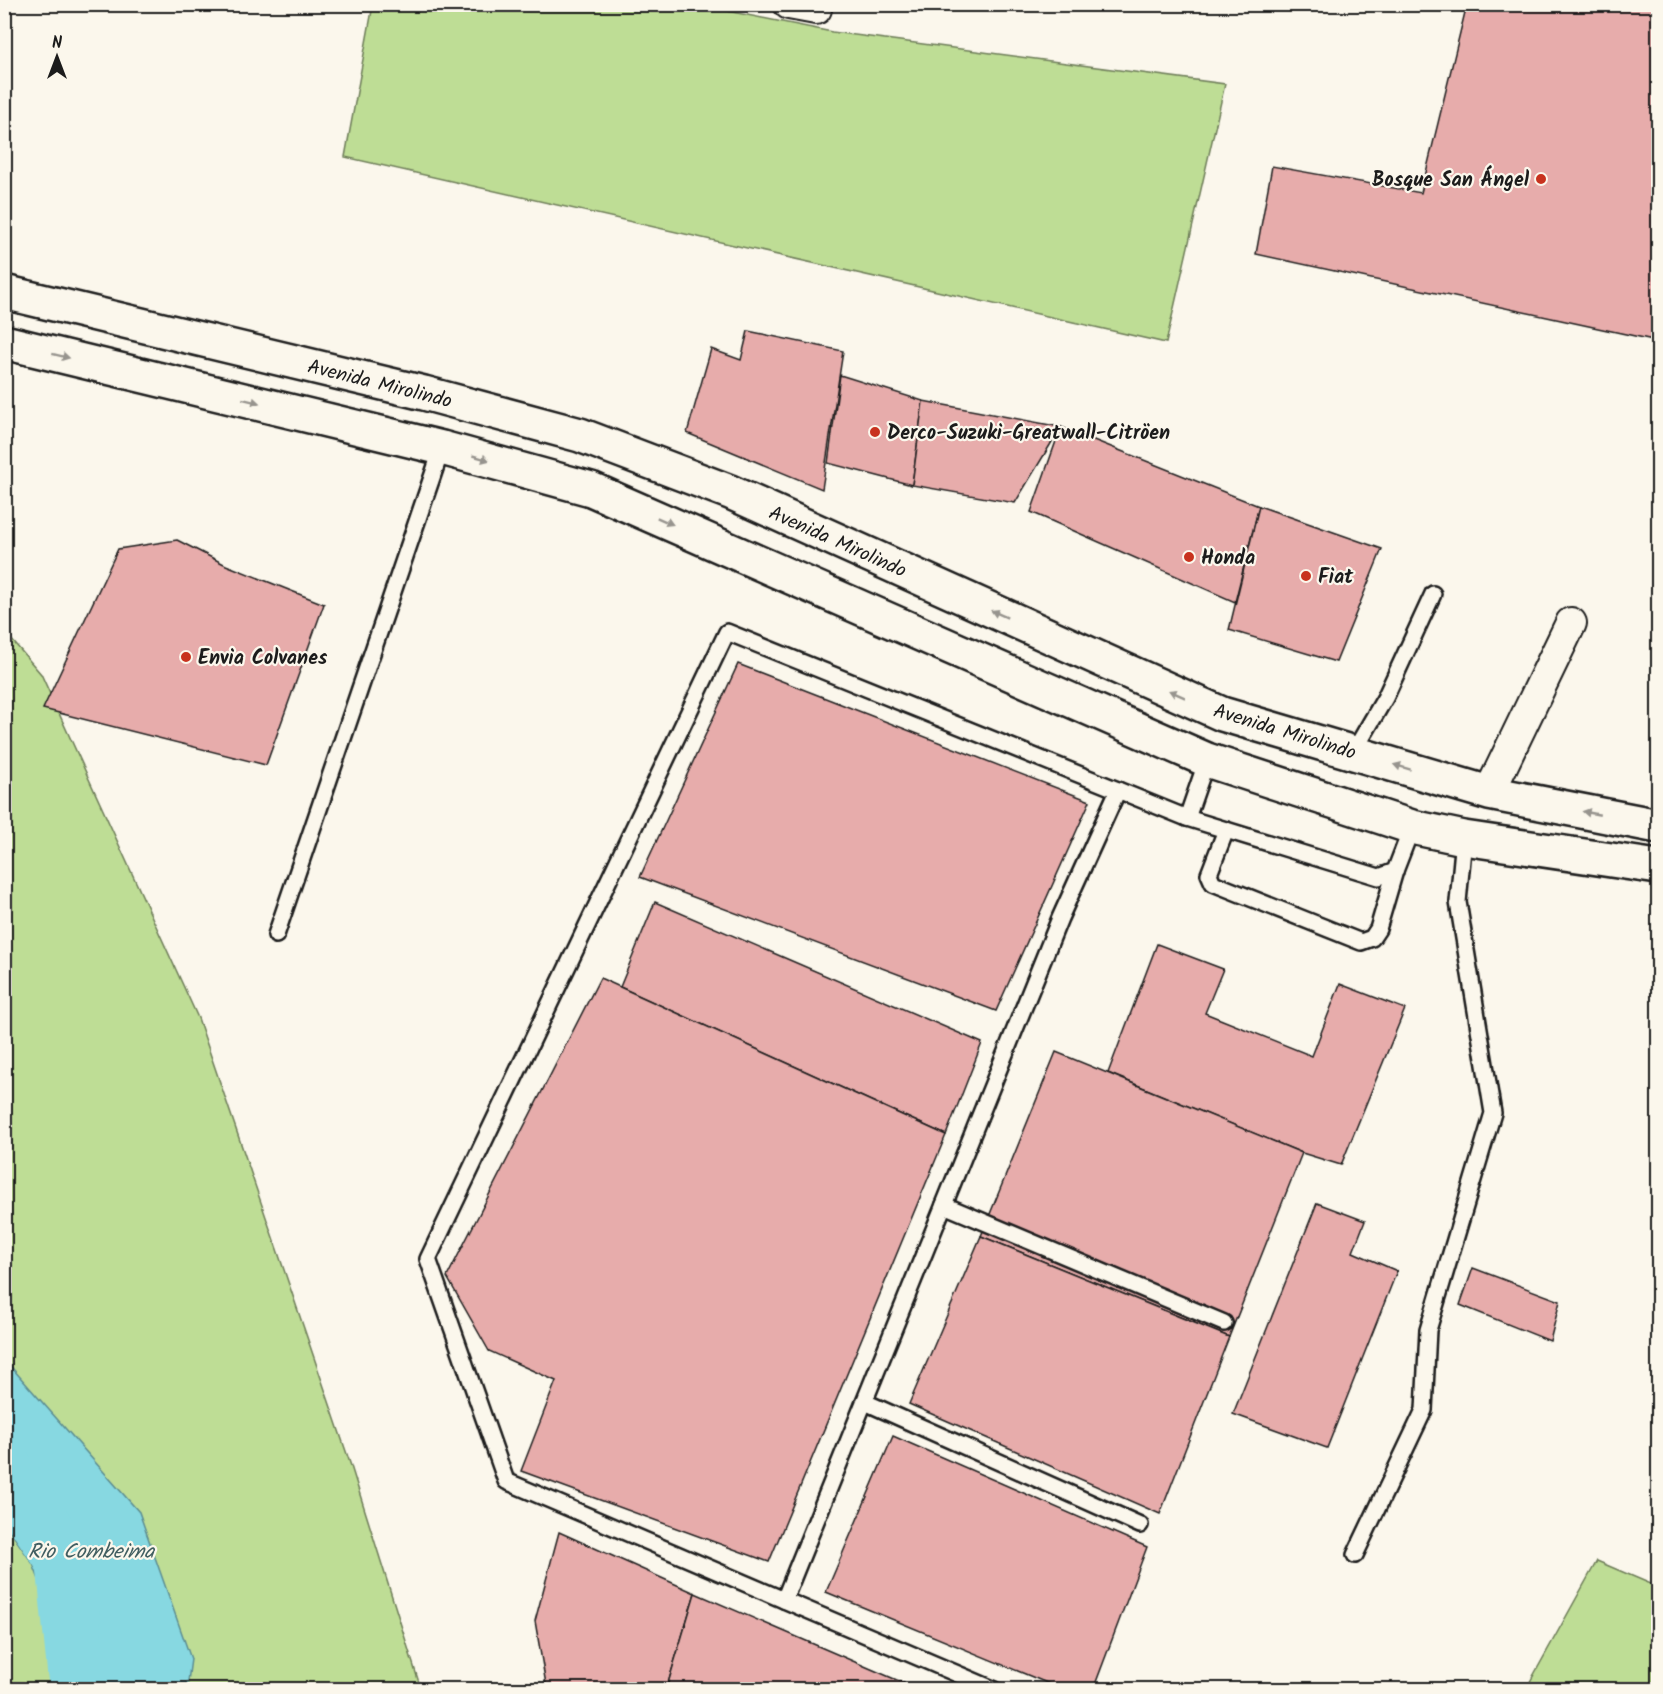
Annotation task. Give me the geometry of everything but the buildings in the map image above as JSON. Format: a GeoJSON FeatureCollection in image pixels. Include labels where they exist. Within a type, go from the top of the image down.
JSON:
{"type":"FeatureCollection","features":[{"type":"Feature","properties":{"kind":"main road","name":"Avenida Mirolindo"},"geometry":{"type":"LineString","coordinates":[[4,291],[424,393],[580,435],[730,492],[1222,714],[1489,793],[1659,826]]}},
{"type":"Feature","properties":{"kind":"main road"},"geometry":{"type":"LineString","coordinates":[[4,342],[442,447],[591,489],[1207,760],[1412,827],[1464,838],[1659,867]]}},
{"type":"Feature","properties":{"kind":"street"},"geometry":{"type":"LineString","coordinates":[[789,4],[816,9],[817,4]]}},
{"type":"Feature","properties":{"kind":"street"},"geometry":{"type":"LineString","coordinates":[[1489,793],[1571,623]]}},
{"type":"Feature","properties":{"kind":"lane"},"geometry":{"type":"LineString","coordinates":[[276,935],[442,447]]}},
{"type":"Feature","properties":{"kind":"lane"},"geometry":{"type":"LineString","coordinates":[[1353,753],[1384,698],[1433,594]]}},
{"type":"Feature","properties":{"kind":"lane"},"geometry":{"type":"LineString","coordinates":[[995,1689],[506,1481],[428,1259],[727,632],[1187,818],[1379,877],[1395,871]]}},
{"type":"Feature","properties":{"kind":"lane"},"geometry":{"type":"LineString","coordinates":[[1187,818],[1207,760]]}},
{"type":"Feature","properties":{"kind":"lane"},"geometry":{"type":"LineString","coordinates":[[784,1600],[1060,918],[1118,790]]}},
{"type":"Feature","properties":{"kind":"lane"},"geometry":{"type":"LineString","coordinates":[[1226,830],[1209,874],[1213,883],[1361,942],[1372,938],[1378,929],[1395,871],[1412,827]]}},
{"type":"Feature","properties":{"kind":"lane"},"geometry":{"type":"LineString","coordinates":[[1355,1555],[1424,1410],[1428,1330],[1493,1113],[1458,902],[1464,838]]}},
{"type":"Feature","properties":{"kind":"lane"},"geometry":{"type":"LineString","coordinates":[[944,1205],[1224,1323]]}},
{"type":"Feature","properties":{"kind":"lane"},"geometry":{"type":"LineString","coordinates":[[865,1402],[1140,1525]]}},
{"type":"Feature","properties":{"kind":"green space"},"geometry":{"type":"Polygon","coordinates":[[[373,5],[697,5],[832,32],[1225,84],[1166,343],[345,157],[373,5]]]}},
{"type":"Feature","properties":{"kind":"green space"},"geometry":{"type":"Polygon","coordinates":[[[4,631],[41,674],[198,1018],[351,1466],[421,1689],[5,1689],[4,631]]]}},
{"type":"Feature","properties":{"kind":"green space"},"geometry":{"type":"Polygon","coordinates":[[[1597,1561],[1658,1587],[1658,1689],[1526,1689],[1597,1561]]]}},
{"type":"Feature","properties":{"kind":"water","name":"Rio Combeima"},"geometry":{"type":"Polygon","coordinates":[[[5,1360],[139,1512],[191,1659],[187,1689],[81,1689],[33,1564],[5,1524],[5,1360]]]}},
{"type":"Feature","properties":{"kind":"waterway"},"geometry":{"type":"LineString","coordinates":[[4,1469],[65,1560],[78,1690]]}},
{"type":"Feature","properties":{"kind":"place","name":"Bosque San Ángel"},"geometry":{"type":"Point","coordinates":[1541,179]}},
{"type":"Feature","properties":{"kind":"place","name":"Derco-Suzuki-Greatwall-Citröen"},"geometry":{"type":"Point","coordinates":[875,432]}},
{"type":"Feature","properties":{"kind":"place","name":"Honda"},"geometry":{"type":"Point","coordinates":[1189,557]}},
{"type":"Feature","properties":{"kind":"place","name":"Fiat"},"geometry":{"type":"Point","coordinates":[1306,576]}},
{"type":"Feature","properties":{"kind":"place","name":"Envia Colvanes"},"geometry":{"type":"Point","coordinates":[186,657]}}]}
